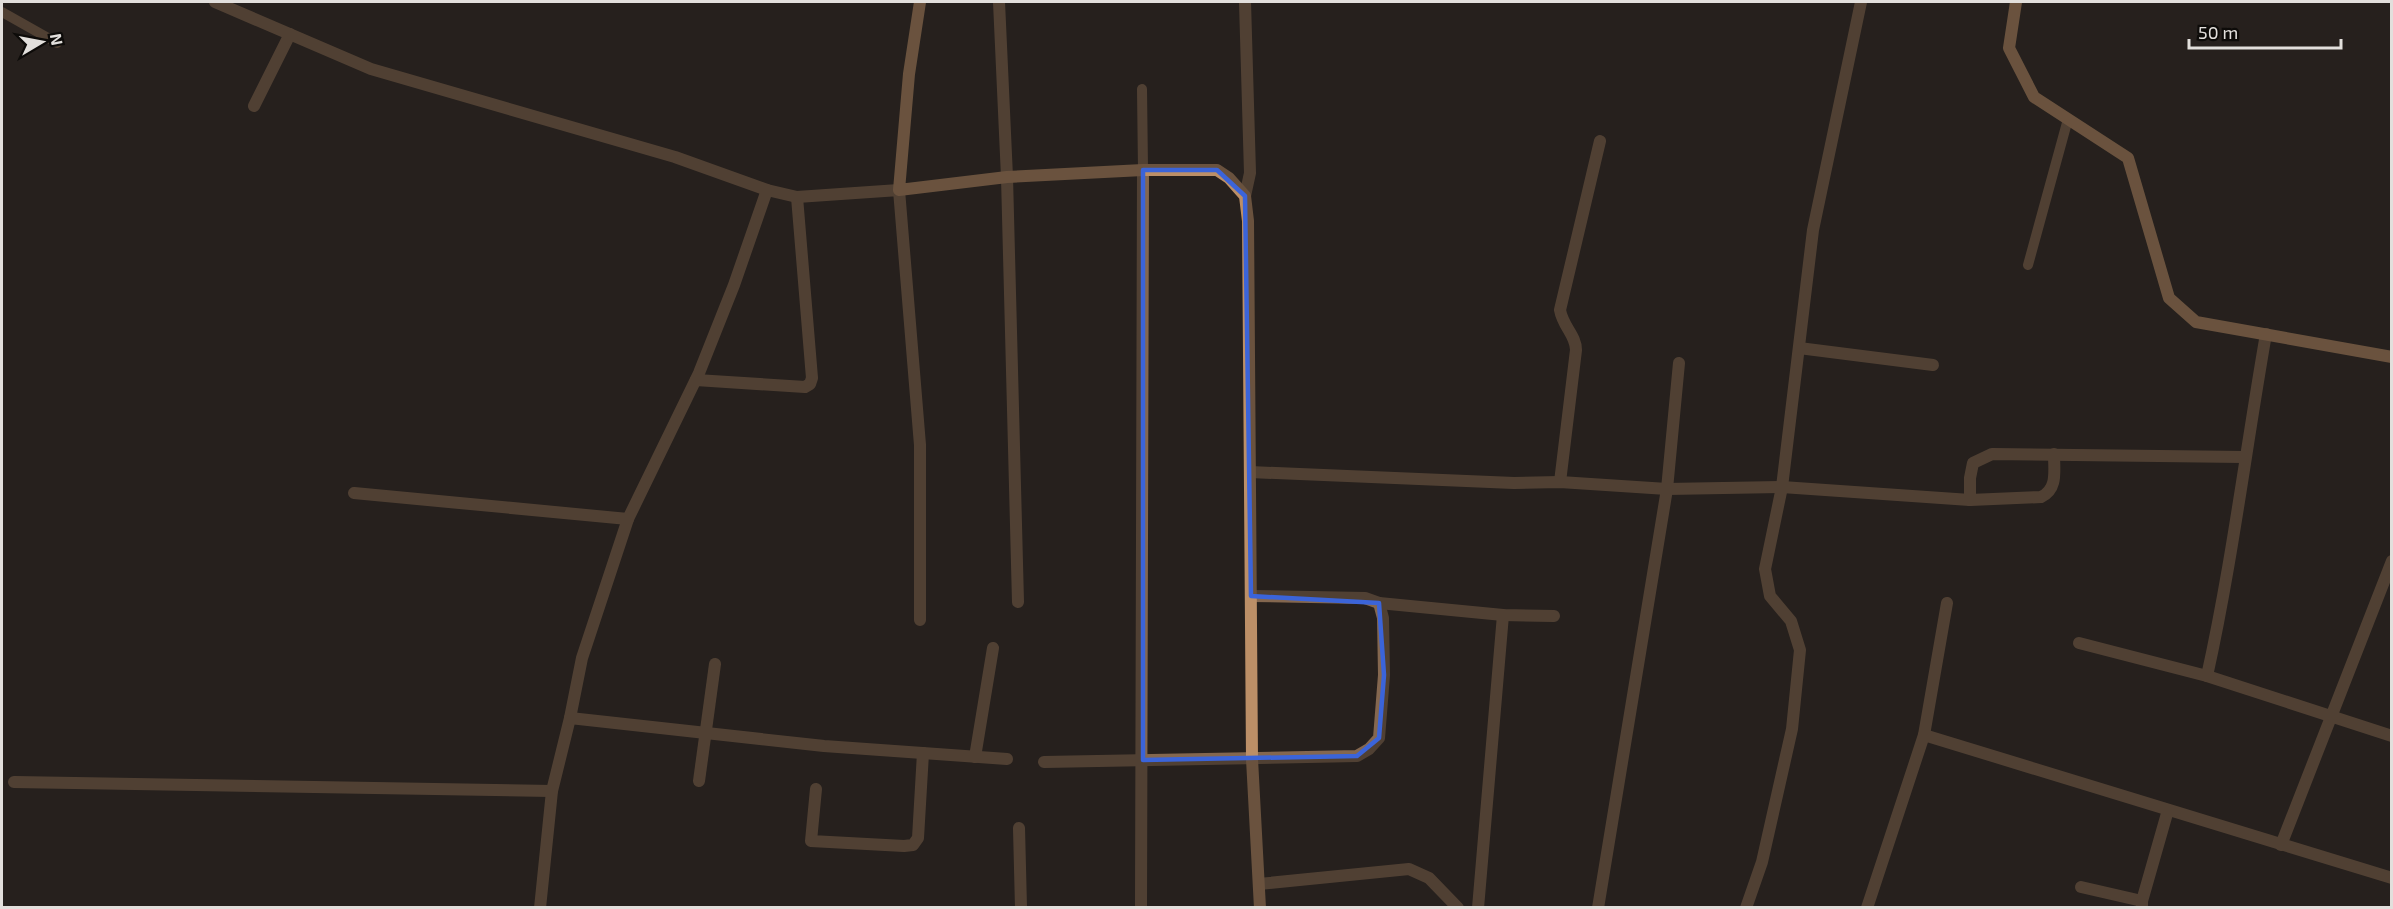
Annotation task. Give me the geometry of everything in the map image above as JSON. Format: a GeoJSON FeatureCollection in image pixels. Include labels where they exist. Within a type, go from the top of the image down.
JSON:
{"type":"FeatureCollection","features":[{"type":"Feature","properties":{"kind":"street"},"geometry":{"type":"LineString","coordinates":[[214,2],[371,69],[675,157],[767,190],[797,197],[899,190],[1007,177],[1143,170],[1217,170],[1229,178],[1245,196]]}},
{"type":"Feature","properties":{"kind":"street"},"geometry":{"type":"LineString","coordinates":[[920,2],[909,74],[899,190],[920,445],[920,620]]}},
{"type":"Feature","properties":{"kind":"street"},"geometry":{"type":"LineString","coordinates":[[999,2],[1007,177],[1018,602]]}},
{"type":"Feature","properties":{"kind":"street"},"geometry":{"type":"LineString","coordinates":[[1245,2],[1250,173],[1245,196],[1248,221],[1252,759],[1260,908]]}},
{"type":"Feature","properties":{"kind":"street"},"geometry":{"type":"LineString","coordinates":[[1746,908],[1762,862],[1792,729],[1800,650],[1791,621],[1770,596],[1765,569],[1782,487],[1814,230],[1861,2]]}},
{"type":"Feature","properties":{"kind":"street"},"geometry":{"type":"LineString","coordinates":[[2016,2],[2009,48],[2034,97],[2128,158],[2169,298],[2196,322],[2391,357]]}},
{"type":"Feature","properties":{"kind":"street"},"geometry":{"type":"LineString","coordinates":[[254,106],[290,34]]}},
{"type":"Feature","properties":{"kind":"street"},"geometry":{"type":"LineString","coordinates":[[1560,482],[1576,340],[1562,322],[1560,310],[1600,141]]}},
{"type":"Feature","properties":{"kind":"street"},"geometry":{"type":"LineString","coordinates":[[1142,908],[1143,170]]}},
{"type":"Feature","properties":{"kind":"street"},"geometry":{"type":"LineString","coordinates":[[540,908],[552,791],[582,658],[628,519],[696,380],[734,285],[767,190]]}},
{"type":"Feature","properties":{"kind":"street"},"geometry":{"type":"LineString","coordinates":[[696,380],[805,387],[810,384],[812,378],[797,197]]}},
{"type":"Feature","properties":{"kind":"street"},"geometry":{"type":"LineString","coordinates":[[2207,676],[2229,565],[2244,457],[2266,334]]}},
{"type":"Feature","properties":{"kind":"street"},"geometry":{"type":"LineString","coordinates":[[1799,348],[1933,365]]}},
{"type":"Feature","properties":{"kind":"street"},"geometry":{"type":"LineString","coordinates":[[1598,908],[1666,489],[1679,363]]}},
{"type":"Feature","properties":{"kind":"street"},"geometry":{"type":"LineString","coordinates":[[1970,500],[1973,463],[1992,454],[2244,457]]}},
{"type":"Feature","properties":{"kind":"street"},"geometry":{"type":"LineString","coordinates":[[1250,472],[1514,483],[1560,482],[1666,489],[1782,487],[1970,500],[2041,497],[2049,493],[2053,487],[2054,454]]}},
{"type":"Feature","properties":{"kind":"street"},"geometry":{"type":"LineString","coordinates":[[354,493],[628,519]]}},
{"type":"Feature","properties":{"kind":"street"},"geometry":{"type":"LineString","coordinates":[[2281,845],[2391,561]]}},
{"type":"Feature","properties":{"kind":"street"},"geometry":{"type":"LineString","coordinates":[[1251,596],[1365,598],[1380,603],[1503,615],[1554,616]]}},
{"type":"Feature","properties":{"kind":"street"},"geometry":{"type":"LineString","coordinates":[[1044,762],[1358,756],[1379,738],[1384,675],[1383,618],[1380,603]]}},
{"type":"Feature","properties":{"kind":"street"},"geometry":{"type":"LineString","coordinates":[[1867,908],[1924,735],[1947,603]]}},
{"type":"Feature","properties":{"kind":"street"},"geometry":{"type":"LineString","coordinates":[[1478,908],[1503,615]]}},
{"type":"Feature","properties":{"kind":"street"},"geometry":{"type":"LineString","coordinates":[[2079,643],[2207,676],[2391,736]]}},
{"type":"Feature","properties":{"kind":"street"},"geometry":{"type":"LineString","coordinates":[[975,756],[993,648]]}},
{"type":"Feature","properties":{"kind":"street"},"geometry":{"type":"LineString","coordinates":[[699,780],[715,664]]}},
{"type":"Feature","properties":{"kind":"street"},"geometry":{"type":"LineString","coordinates":[[570,718],[824,746],[1007,759]]}},
{"type":"Feature","properties":{"kind":"street"},"geometry":{"type":"LineString","coordinates":[[1924,735],[2391,878]]}},
{"type":"Feature","properties":{"kind":"street"},"geometry":{"type":"LineString","coordinates":[[816,789],[811,841],[913,845],[918,838],[923,753]]}},
{"type":"Feature","properties":{"kind":"street"},"geometry":{"type":"LineString","coordinates":[[14,782],[552,791]]}},
{"type":"Feature","properties":{"kind":"street"},"geometry":{"type":"LineString","coordinates":[[2081,887],[2142,904],[2168,810]]}},
{"type":"Feature","properties":{"kind":"street"},"geometry":{"type":"LineString","coordinates":[[1019,828],[1021,908]]}},
{"type":"Feature","properties":{"kind":"street"},"geometry":{"type":"LineString","coordinates":[[1259,884],[1409,868],[1429,878],[1458,908]]}},
{"type":"Feature","properties":{"kind":"lane"},"geometry":{"type":"LineString","coordinates":[[2,12],[57,43]]}},
{"type":"Feature","properties":{"kind":"lane"},"geometry":{"type":"LineString","coordinates":[[1142,89],[1143,170]]}},
{"type":"Feature","properties":{"kind":"lane"},"geometry":{"type":"LineString","coordinates":[[2028,266],[2068,119]]}},
{"type":"Feature","properties":{"kind":"highlighted area"},"geometry":{"type":"Polygon","coordinates":[[[1143,170],[1217,170],[1245,196],[1251,596],[1379,603],[1384,675],[1379,738],[1357,756],[1143,760],[1143,170]]]}}]}
